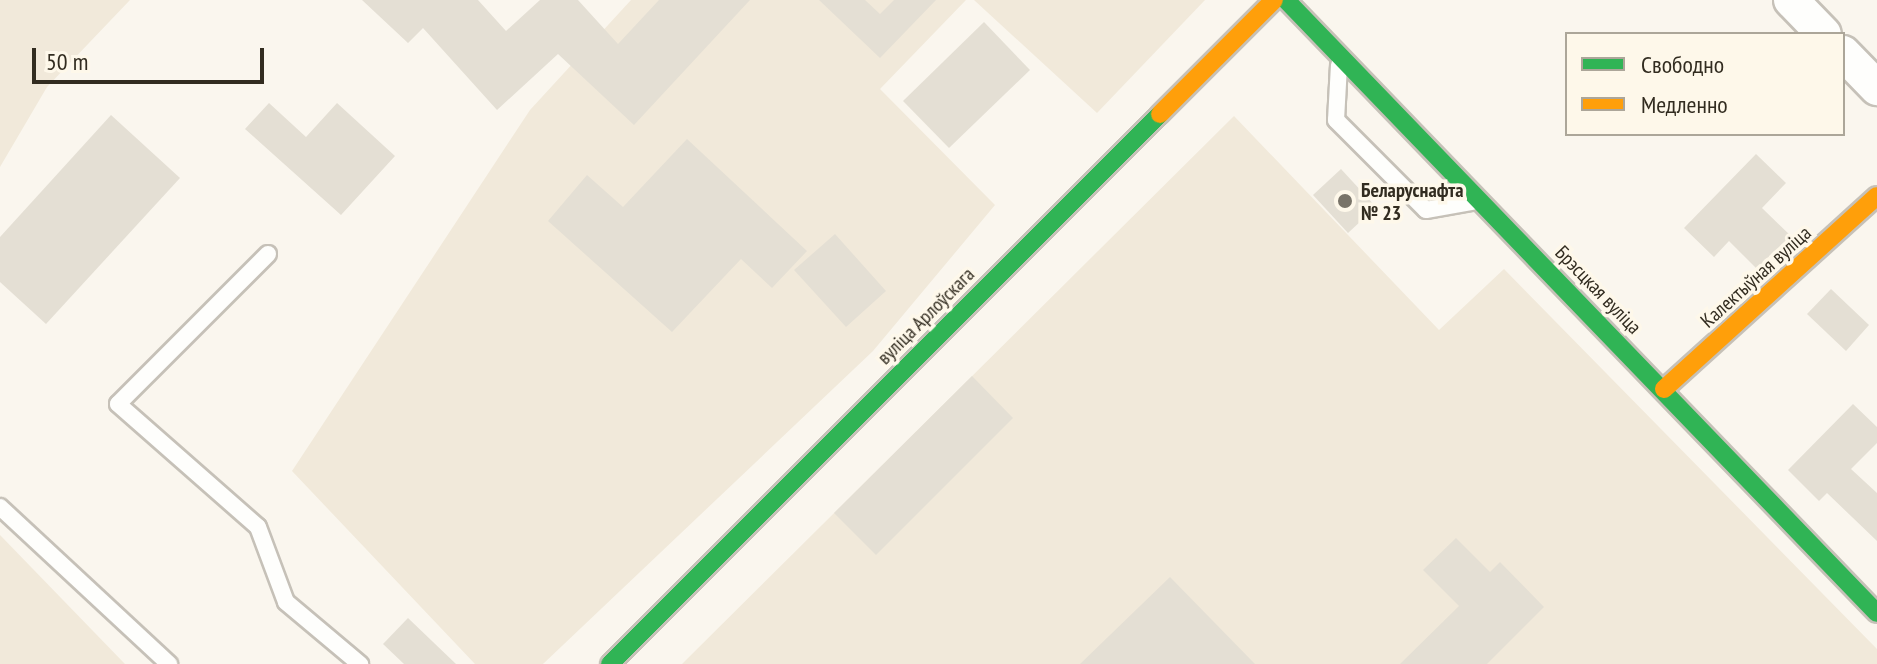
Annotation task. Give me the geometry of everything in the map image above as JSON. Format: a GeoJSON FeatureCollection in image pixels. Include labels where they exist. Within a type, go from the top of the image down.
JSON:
{"type":"FeatureCollection","features":[{"type":"Feature","properties":{"kind":"street","name":"вуліца Арлоўскага"},"geometry":{"type":"LineString","coordinates":[[610,664],[1274,0]]}},
{"type":"Feature","properties":{"kind":"street","name":"Брэсцкая вуліца"},"geometry":{"type":"LineString","coordinates":[[1286,0],[1877,613]]}},
{"type":"Feature","properties":{"kind":"street"},"geometry":{"type":"LineString","coordinates":[[1791,0],[1822,32]]}},
{"type":"Feature","properties":{"kind":"street"},"geometry":{"type":"LineString","coordinates":[[1845,55],[1877,88]]}},
{"type":"Feature","properties":{"kind":"street","name":"Калектыўная вуліца"},"geometry":{"type":"LineString","coordinates":[[1664,389],[1877,196]]}},
{"type":"Feature","properties":{"kind":"lane"},"geometry":{"type":"LineString","coordinates":[[1340,56],[1336,120],[1426,210],[1480,201]]}},
{"type":"Feature","properties":{"kind":"lane"},"geometry":{"type":"LineString","coordinates":[[268,254],[118,404],[258,527],[286,602],[360,664]]}},
{"type":"Feature","properties":{"kind":"lane"},"geometry":{"type":"LineString","coordinates":[[0,507],[169,664]]}},
{"type":"Feature","properties":{"kind":"shaded area"},"geometry":{"type":"Polygon","coordinates":[[[0,0],[130,0],[47,87],[0,167],[0,0]]]}},
{"type":"Feature","properties":{"kind":"shaded area"},"geometry":{"type":"Polygon","coordinates":[[[631,0],[966,0],[880,89],[995,205],[873,351],[543,664],[475,664],[292,471],[530,110],[631,0]]]}},
{"type":"Feature","properties":{"kind":"shaded area"},"geometry":{"type":"Polygon","coordinates":[[[974,0],[1205,0],[1097,113],[974,0]]]}},
{"type":"Feature","properties":{"kind":"shaded area"},"geometry":{"type":"Polygon","coordinates":[[[1234,116],[1439,330],[1504,269],[1877,649],[1877,664],[682,664],[1234,116]]]}},
{"type":"Feature","properties":{"kind":"shaded area"},"geometry":{"type":"Polygon","coordinates":[[[0,535],[125,664],[0,664],[0,535]]]}},
{"type":"Feature","properties":{"kind":"building"},"geometry":{"type":"Polygon","coordinates":[[[362,0],[478,0],[506,31],[540,0],[578,0],[618,44],[659,0],[750,0],[634,125],[558,54],[497,110],[423,28],[408,43],[362,0]]]}},
{"type":"Feature","properties":{"kind":"building"},"geometry":{"type":"Polygon","coordinates":[[[819,0],[865,0],[880,14],[894,0],[936,0],[880,58],[819,0]]]}},
{"type":"Feature","properties":{"kind":"building"},"geometry":{"type":"Polygon","coordinates":[[[984,22],[1030,70],[949,148],[903,101],[984,22]]]}},
{"type":"Feature","properties":{"kind":"building"},"geometry":{"type":"Polygon","coordinates":[[[269,103],[306,137],[337,103],[395,156],[341,215],[245,129],[269,103]]]}},
{"type":"Feature","properties":{"kind":"building"},"geometry":{"type":"Polygon","coordinates":[[[111,115],[180,178],[46,324],[0,282],[0,237],[111,115]]]}},
{"type":"Feature","properties":{"kind":"building"},"geometry":{"type":"Polygon","coordinates":[[[687,139],[807,251],[772,288],[741,259],[672,332],[548,221],[587,175],[623,207],[687,139]]]}},
{"type":"Feature","properties":{"kind":"building"},"geometry":{"type":"Polygon","coordinates":[[[1756,154],[1786,183],[1762,208],[1792,237],[1758,270],[1729,241],[1714,257],[1684,228],[1756,154]]]}},
{"type":"Feature","properties":{"kind":"building"},"geometry":{"type":"Polygon","coordinates":[[[1341,169],[1376,207],[1348,233],[1313,195],[1341,169]]]}},
{"type":"Feature","properties":{"kind":"building"},"geometry":{"type":"Polygon","coordinates":[[[835,234],[886,291],[846,327],[794,270],[835,234]]]}},
{"type":"Feature","properties":{"kind":"building"},"geometry":{"type":"Polygon","coordinates":[[[1831,289],[1869,325],[1846,351],[1807,314],[1831,289]]]}},
{"type":"Feature","properties":{"kind":"building"},"geometry":{"type":"Polygon","coordinates":[[[972,376],[1013,418],[876,555],[834,513],[972,376]]]}},
{"type":"Feature","properties":{"kind":"building"},"geometry":{"type":"Polygon","coordinates":[[[1853,404],[1877,427],[1877,443],[1851,469],[1877,493],[1877,541],[1827,493],[1819,501],[1788,470],[1853,404]]]}},
{"type":"Feature","properties":{"kind":"building"},"geometry":{"type":"Polygon","coordinates":[[[1456,538],[1490,572],[1500,562],[1544,607],[1487,664],[1400,664],[1459,606],[1423,570],[1456,538]]]}},
{"type":"Feature","properties":{"kind":"building"},"geometry":{"type":"Polygon","coordinates":[[[1170,577],[1255,664],[1080,664],[1170,577]]]}},
{"type":"Feature","properties":{"kind":"building"},"geometry":{"type":"Polygon","coordinates":[[[408,618],[456,664],[404,664],[383,644],[408,618]]]}},
{"type":"Feature","properties":{"kind":"traffic: fast"},"geometry":{"type":"LineString","coordinates":[[1286,0],[1877,613]]}},
{"type":"Feature","properties":{"kind":"traffic: fast"},"geometry":{"type":"LineString","coordinates":[[610,664],[1160,114]]}},
{"type":"Feature","properties":{"kind":"traffic: slow"},"geometry":{"type":"LineString","coordinates":[[1160,114],[1274,0]]}},
{"type":"Feature","properties":{"kind":"traffic: slow"},"geometry":{"type":"LineString","coordinates":[[1664,389],[1877,196]]}},
{"type":"Feature","properties":{"kind":"place","name":"Беларуснафта № 23"},"geometry":{"type":"Point","coordinates":[1345,201]}}]}
